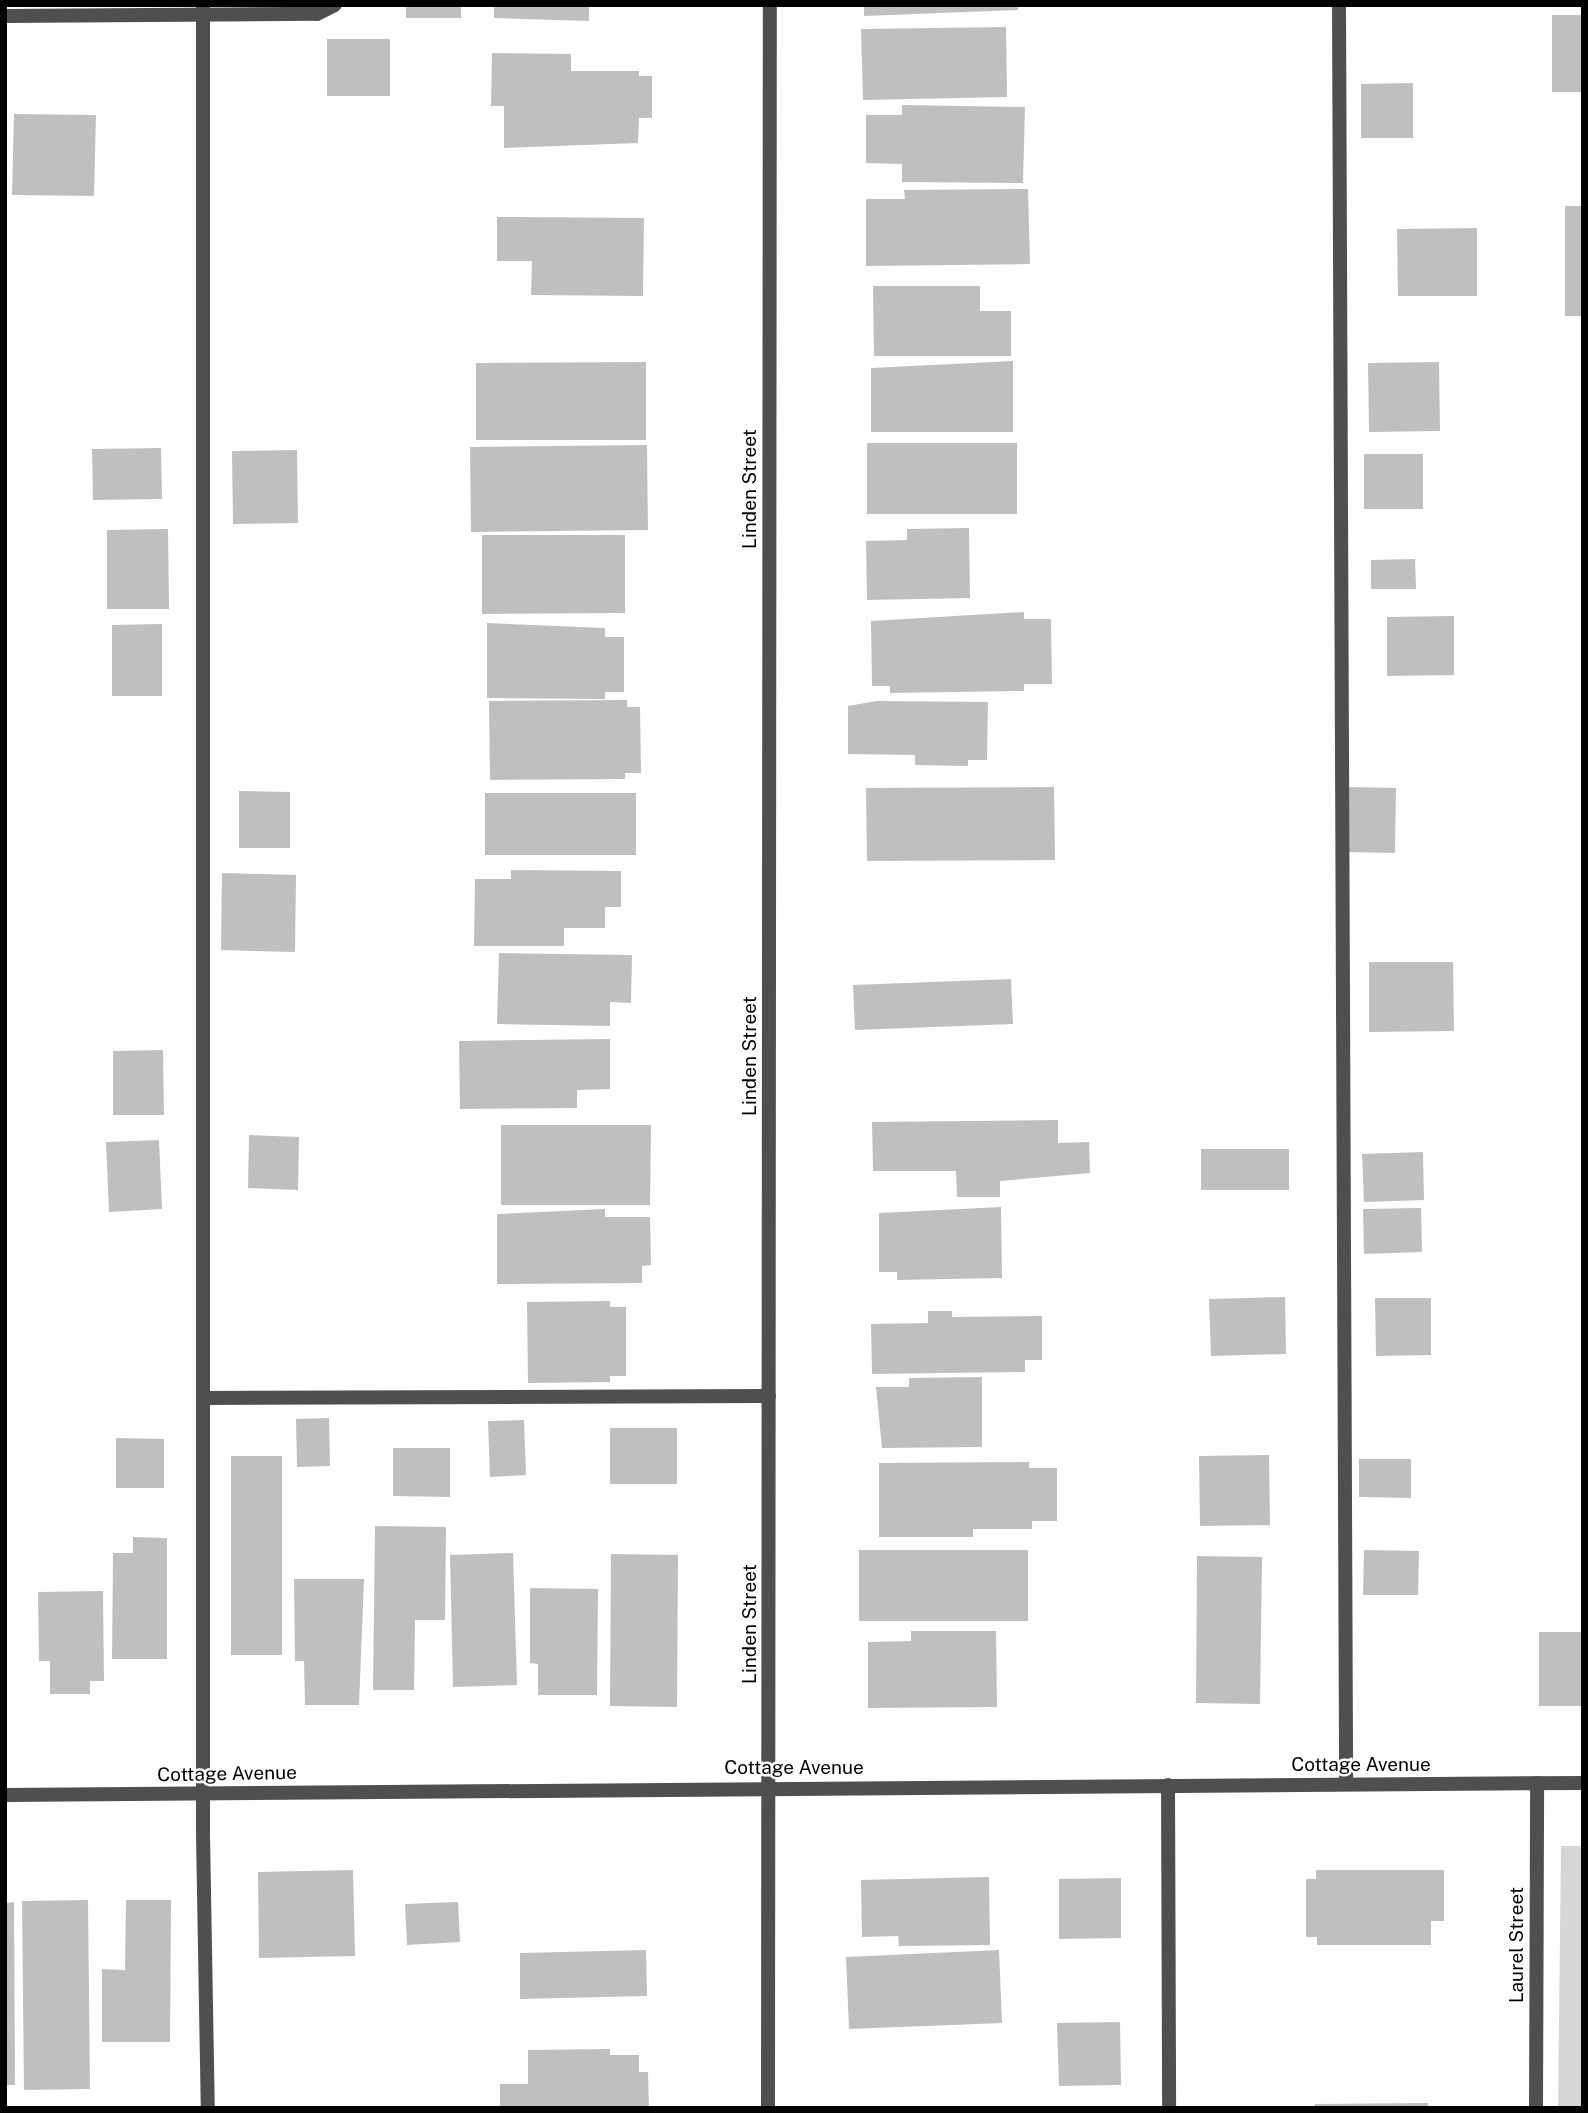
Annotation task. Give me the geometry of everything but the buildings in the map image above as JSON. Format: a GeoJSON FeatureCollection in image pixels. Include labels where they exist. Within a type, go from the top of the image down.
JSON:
{"type":"FeatureCollection","features":[{"type":"Feature","properties":{"kind":"street"},"geometry":{"type":"LineString","coordinates":[[5,16],[203,10],[317,14],[335,5]]}},
{"type":"Feature","properties":{"kind":"street","name":"Linden Street"},"geometry":{"type":"LineString","coordinates":[[768,2108],[770,5]]}},
{"type":"Feature","properties":{"kind":"street"},"geometry":{"type":"LineString","coordinates":[[1339,5],[1346,1784]]}},
{"type":"Feature","properties":{"kind":"street"},"geometry":{"type":"LineString","coordinates":[[203,10],[203,1793],[208,2108]]}},
{"type":"Feature","properties":{"kind":"street"},"geometry":{"type":"LineString","coordinates":[[205,1398],[769,1396]]}},
{"type":"Feature","properties":{"kind":"street","name":"Laurel Street"},"geometry":{"type":"LineString","coordinates":[[1536,1783],[1536,2108]]}},
{"type":"Feature","properties":{"kind":"street","name":"Cottage Avenue"},"geometry":{"type":"LineString","coordinates":[[5,1795],[1583,1783]]}},
{"type":"Feature","properties":{"kind":"street"},"geometry":{"type":"LineString","coordinates":[[1168,1785],[1169,2108]]}},
{"type":"Feature","properties":{"kind":"shaded area"},"geometry":{"type":"Polygon","coordinates":[[[1561,1846],[1583,1846],[1583,2108],[1558,2108],[1561,1846]]]}}]}
